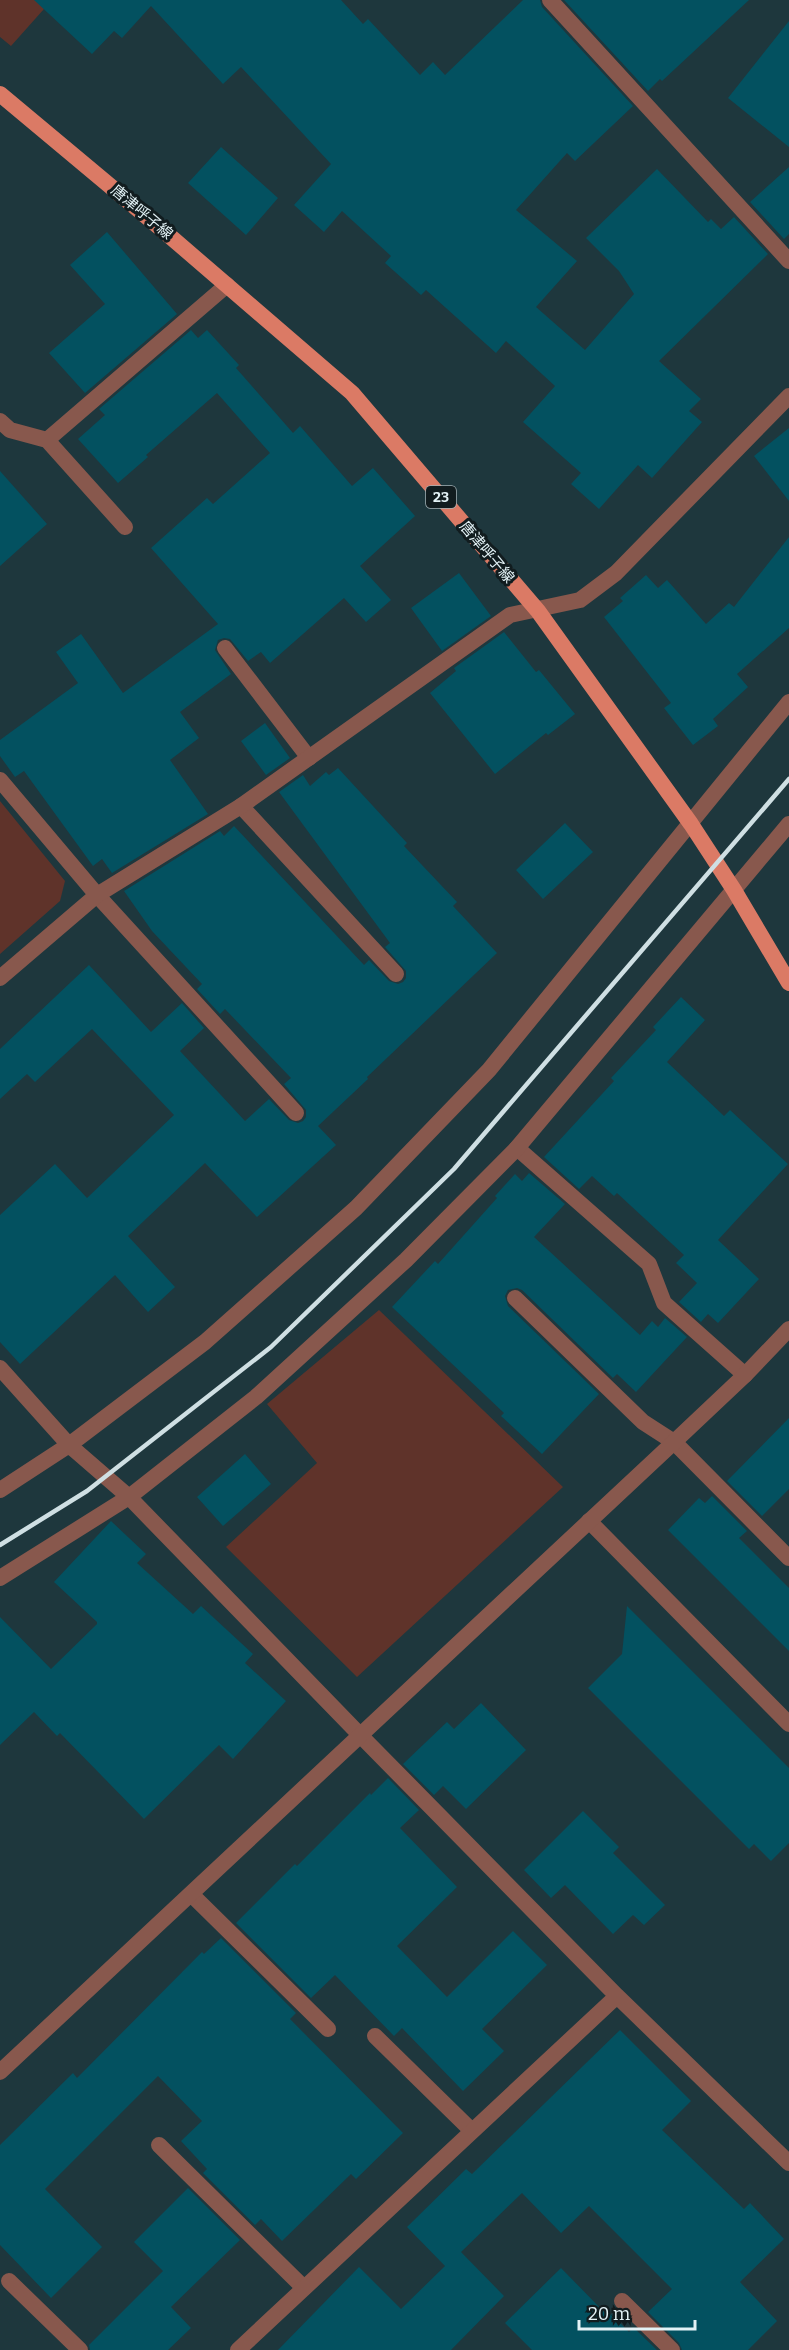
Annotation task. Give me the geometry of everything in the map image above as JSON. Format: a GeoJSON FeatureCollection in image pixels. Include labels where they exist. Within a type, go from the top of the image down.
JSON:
{"type":"FeatureCollection","features":[{"type":"Feature","properties":{"kind":"main road","name":"唐津呼子線"},"geometry":{"type":"LineString","coordinates":[[0,94],[352,393],[538,611],[691,824],[734,890],[789,983]]}},
{"type":"Feature","properties":{"kind":"street"},"geometry":{"type":"LineString","coordinates":[[550,0],[789,261]]}},
{"type":"Feature","properties":{"kind":"street"},"geometry":{"type":"LineString","coordinates":[[47,441],[227,285]]}},
{"type":"Feature","properties":{"kind":"street"},"geometry":{"type":"LineString","coordinates":[[0,978],[97,895],[241,806],[510,615],[538,611],[580,600],[616,573],[789,396]]}},
{"type":"Feature","properties":{"kind":"street"},"geometry":{"type":"LineString","coordinates":[[0,421],[10,430],[47,441],[125,527]]}},
{"type":"Feature","properties":{"kind":"street"},"geometry":{"type":"LineString","coordinates":[[225,648],[309,758]]}},
{"type":"Feature","properties":{"kind":"street"},"geometry":{"type":"LineString","coordinates":[[0,1490],[69,1445],[205,1342],[356,1208],[489,1070],[789,702]]}},
{"type":"Feature","properties":{"kind":"street"},"geometry":{"type":"LineString","coordinates":[[0,780],[97,895],[296,1113]]}},
{"type":"Feature","properties":{"kind":"street"},"geometry":{"type":"LineString","coordinates":[[241,806],[396,974]]}},
{"type":"Feature","properties":{"kind":"street"},"geometry":{"type":"LineString","coordinates":[[0,1578],[129,1497],[256,1397],[406,1260],[516,1149],[789,824]]}},
{"type":"Feature","properties":{"kind":"street"},"geometry":{"type":"LineString","coordinates":[[516,1149],[649,1264],[664,1303],[745,1375]]}},
{"type":"Feature","properties":{"kind":"street"},"geometry":{"type":"LineString","coordinates":[[516,1298],[643,1422],[674,1442],[789,1558]]}},
{"type":"Feature","properties":{"kind":"street"},"geometry":{"type":"LineString","coordinates":[[0,2072],[674,1442],[745,1375],[789,1329]]}},
{"type":"Feature","properties":{"kind":"street"},"geometry":{"type":"LineString","coordinates":[[0,1368],[69,1445],[129,1497],[617,1995],[789,2163]]}},
{"type":"Feature","properties":{"kind":"street"},"geometry":{"type":"LineString","coordinates":[[589,1521],[789,1724]]}},
{"type":"Feature","properties":{"kind":"street"},"geometry":{"type":"LineString","coordinates":[[190,1894],[328,2029]]}},
{"type":"Feature","properties":{"kind":"street"},"geometry":{"type":"LineString","coordinates":[[238,2350],[617,1995]]}},
{"type":"Feature","properties":{"kind":"street"},"geometry":{"type":"LineString","coordinates":[[375,2036],[472,2131]]}},
{"type":"Feature","properties":{"kind":"street"},"geometry":{"type":"LineString","coordinates":[[159,2145],[304,2288]]}},
{"type":"Feature","properties":{"kind":"street"},"geometry":{"type":"LineString","coordinates":[[9,2281],[80,2350]]}},
{"type":"Feature","properties":{"kind":"street"},"geometry":{"type":"LineString","coordinates":[[622,2301],[672,2350]]}},
{"type":"Feature","properties":{"kind":"shaded area"},"geometry":{"type":"Polygon","coordinates":[[[0,0],[52,0],[11,46],[0,37],[0,0]]]}},
{"type":"Feature","properties":{"kind":"shaded area"},"geometry":{"type":"Polygon","coordinates":[[[0,801],[65,881],[60,901],[0,954],[0,801]]]}},
{"type":"Feature","properties":{"kind":"shaded area"},"geometry":{"type":"Polygon","coordinates":[[[379,1310],[563,1487],[357,1677],[226,1547],[317,1463],[267,1404],[379,1310]]]}},
{"type":"Feature","properties":{"kind":"building"},"geometry":{"type":"Polygon","coordinates":[[[34,0],[341,0],[363,24],[368,19],[420,75],[433,62],[445,75],[523,0],[540,0],[542,7],[633,106],[575,161],[567,153],[516,210],[577,261],[536,307],[585,350],[634,294],[619,271],[586,238],[657,169],[708,222],[711,219],[721,229],[734,217],[768,254],[659,361],[701,399],[689,411],[702,422],[652,478],[638,465],[599,509],[571,484],[581,473],[523,422],[555,386],[506,341],[496,353],[426,290],[421,295],[385,263],[391,256],[342,211],[324,232],[294,205],[331,164],[241,67],[223,84],[151,6],[122,38],[114,31],[92,54],[34,0]]]}},
{"type":"Feature","properties":{"kind":"building"},"geometry":{"type":"Polygon","coordinates":[[[564,0],[749,0],[662,81],[660,79],[648,91],[564,0]]]}},
{"type":"Feature","properties":{"kind":"building"},"geometry":{"type":"Polygon","coordinates":[[[789,21],[789,147],[728,98],[789,21]]]}},
{"type":"Feature","properties":{"kind":"building"},"geometry":{"type":"Polygon","coordinates":[[[221,147],[278,198],[246,235],[188,183],[221,147]]]}},
{"type":"Feature","properties":{"kind":"building"},"geometry":{"type":"Polygon","coordinates":[[[789,167],[789,234],[784,239],[750,202],[789,167]]]}},
{"type":"Feature","properties":{"kind":"building"},"geometry":{"type":"Polygon","coordinates":[[[107,232],[177,314],[85,393],[49,353],[105,304],[70,265],[107,232]]]}},
{"type":"Feature","properties":{"kind":"building"},"geometry":{"type":"Polygon","coordinates":[[[191,330],[198,338],[207,330],[239,365],[236,368],[293,433],[300,426],[352,486],[373,468],[415,516],[360,566],[391,600],[366,622],[344,598],[270,663],[261,652],[248,661],[230,639],[218,640],[215,650],[231,674],[180,712],[199,738],[170,760],[208,814],[112,873],[102,859],[93,866],[24,771],[15,777],[0,756],[0,740],[78,683],[56,652],[81,634],[123,693],[218,624],[151,548],[207,498],[213,504],[270,453],[217,393],[146,455],[148,457],[118,483],[78,439],[105,415],[99,409],[191,330]]]}},
{"type":"Feature","properties":{"kind":"building"},"geometry":{"type":"Polygon","coordinates":[[[789,428],[789,501],[754,456],[789,428]]]}},
{"type":"Feature","properties":{"kind":"building"},"geometry":{"type":"Polygon","coordinates":[[[0,471],[47,524],[0,566],[0,471]]]}},
{"type":"Feature","properties":{"kind":"building"},"geometry":{"type":"Polygon","coordinates":[[[789,537],[789,628],[737,674],[748,687],[713,719],[718,726],[693,745],[664,708],[671,703],[604,617],[623,601],[620,598],[646,575],[658,588],[667,580],[706,624],[729,603],[734,607],[789,537]]]}},
{"type":"Feature","properties":{"kind":"building"},"geometry":{"type":"Polygon","coordinates":[[[459,573],[491,616],[442,651],[411,608],[459,573]]]}},
{"type":"Feature","properties":{"kind":"building"},"geometry":{"type":"Polygon","coordinates":[[[504,632],[536,672],[539,670],[575,714],[548,735],[546,733],[495,774],[430,693],[456,671],[454,668],[504,632]]]}},
{"type":"Feature","properties":{"kind":"building"},"geometry":{"type":"Polygon","coordinates":[[[265,723],[290,758],[266,775],[241,741],[265,723]]]}},
{"type":"Feature","properties":{"kind":"building"},"geometry":{"type":"Polygon","coordinates":[[[338,768],[407,843],[404,846],[457,902],[453,906],[497,953],[318,1126],[336,1145],[257,1217],[205,1163],[128,1236],[175,1287],[148,1312],[115,1275],[20,1364],[0,1342],[0,1215],[55,1164],[87,1198],[174,1115],[92,1029],[35,1082],[27,1074],[0,1099],[0,1049],[89,965],[151,1032],[182,1003],[204,1028],[180,1051],[245,1121],[269,1099],[289,1120],[298,1123],[303,1121],[306,1117],[306,1110],[284,1084],[291,1078],[225,1009],[220,1014],[197,989],[202,984],[152,931],[124,891],[220,831],[224,836],[234,826],[364,965],[369,960],[389,981],[398,984],[403,982],[406,978],[406,971],[385,947],[390,943],[279,792],[303,775],[310,786],[326,772],[329,775],[338,768]]]}},
{"type":"Feature","properties":{"kind":"building"},"geometry":{"type":"Polygon","coordinates":[[[565,823],[593,852],[543,899],[516,870],[565,823]]]}},
{"type":"Feature","properties":{"kind":"building"},"geometry":{"type":"Polygon","coordinates":[[[681,997],[705,1020],[667,1062],[724,1116],[730,1110],[788,1164],[718,1240],[759,1279],[718,1323],[708,1314],[701,1322],[679,1302],[697,1283],[676,1263],[684,1255],[617,1193],[614,1196],[592,1176],[579,1189],[544,1157],[614,1081],[611,1078],[656,1030],[653,1027],[681,997]]]}},
{"type":"Feature","properties":{"kind":"building"},"geometry":{"type":"Polygon","coordinates":[[[529,1173],[565,1204],[534,1237],[640,1335],[652,1321],[658,1327],[665,1318],[687,1337],[636,1392],[617,1374],[613,1378],[522,1290],[517,1288],[508,1290],[505,1296],[508,1306],[599,1394],[542,1454],[501,1416],[504,1413],[392,1307],[435,1261],[438,1264],[497,1198],[495,1196],[515,1174],[522,1181],[529,1173]]]}},
{"type":"Feature","properties":{"kind":"building"},"geometry":{"type":"Polygon","coordinates":[[[789,1418],[789,1489],[762,1516],[727,1481],[789,1418]]]}},
{"type":"Feature","properties":{"kind":"building"},"geometry":{"type":"Polygon","coordinates":[[[245,1454],[271,1484],[223,1526],[197,1497],[245,1454]]]}},
{"type":"Feature","properties":{"kind":"building"},"geometry":{"type":"Polygon","coordinates":[[[712,1496],[747,1531],[739,1538],[789,1588],[789,1651],[668,1530],[699,1498],[705,1503],[712,1496]]]}},
{"type":"Feature","properties":{"kind":"building"},"geometry":{"type":"Polygon","coordinates":[[[111,1521],[146,1554],[137,1563],[193,1614],[201,1606],[253,1654],[245,1663],[286,1701],[233,1759],[219,1745],[144,1819],[60,1733],[57,1736],[34,1712],[0,1745],[0,1617],[51,1669],[97,1624],[54,1582],[111,1521]]]}},
{"type":"Feature","properties":{"kind":"building"},"geometry":{"type":"Polygon","coordinates":[[[627,1606],[789,1768],[789,1843],[771,1861],[754,1844],[749,1849],[588,1688],[622,1654],[627,1606]]]}},
{"type":"Feature","properties":{"kind":"building"},"geometry":{"type":"Polygon","coordinates":[[[481,1703],[526,1750],[466,1809],[443,1786],[434,1795],[403,1764],[447,1722],[454,1729],[481,1703]]]}},
{"type":"Feature","properties":{"kind":"building"},"geometry":{"type":"Polygon","coordinates":[[[388,1778],[419,1810],[400,1828],[457,1887],[397,1946],[447,1997],[513,1931],[547,1965],[482,2029],[504,2051],[463,2091],[402,2028],[394,2036],[335,1975],[311,1998],[236,1923],[295,1864],[297,1866],[388,1778]]]}},
{"type":"Feature","properties":{"kind":"building"},"geometry":{"type":"Polygon","coordinates":[[[583,1811],[619,1847],[613,1853],[665,1905],[644,1925],[633,1915],[613,1934],[565,1885],[551,1898],[524,1870],[583,1811]]]}},
{"type":"Feature","properties":{"kind":"building"},"geometry":{"type":"Polygon","coordinates":[[[221,1938],[296,2013],[290,2019],[403,2133],[356,2179],[351,2174],[282,2241],[261,2219],[255,2225],[203,2173],[207,2169],[181,2141],[202,2121],[158,2076],[45,2189],[102,2247],[51,2298],[0,2245],[0,2145],[73,2073],[77,2078],[202,1952],[204,1954],[221,1938]]]}},
{"type":"Feature","properties":{"kind":"building"},"geometry":{"type":"Polygon","coordinates":[[[620,2030],[691,2101],[662,2130],[744,2209],[750,2203],[784,2239],[740,2282],[777,2321],[748,2350],[682,2350],[679,2343],[648,2312],[672,2289],[589,2206],[561,2233],[522,2193],[461,2252],[504,2296],[451,2350],[278,2350],[359,2267],[401,2309],[445,2266],[407,2227],[466,2169],[472,2174],[620,2030]]]}},
{"type":"Feature","properties":{"kind":"building"},"geometry":{"type":"Polygon","coordinates":[[[188,2188],[240,2240],[171,2307],[191,2328],[168,2350],[90,2350],[89,2345],[163,2271],[134,2242],[188,2188]]]}},
{"type":"Feature","properties":{"kind":"building"},"geometry":{"type":"Polygon","coordinates":[[[561,2268],[609,2317],[611,2314],[629,2332],[633,2327],[657,2350],[532,2350],[505,2323],[561,2268]]]}},
{"type":"Feature","properties":{"kind":"railway"},"geometry":{"type":"LineString","coordinates":[[0,1545],[87,1491],[271,1347],[454,1169],[789,779]]}}]}
